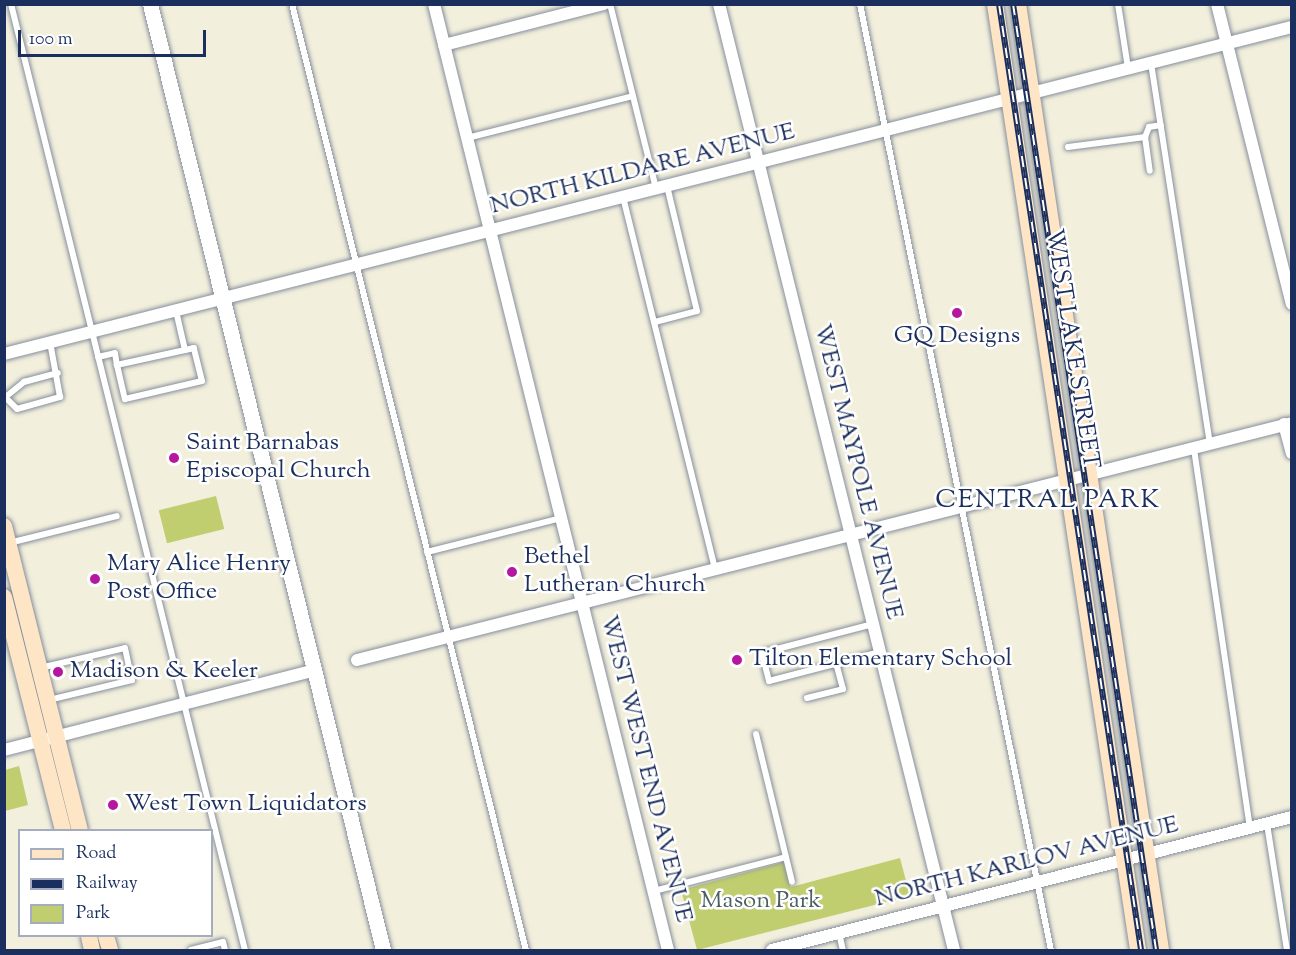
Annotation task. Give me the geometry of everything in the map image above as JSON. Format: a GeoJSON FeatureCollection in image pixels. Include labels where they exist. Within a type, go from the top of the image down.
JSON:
{"type":"FeatureCollection","features":[{"type":"Feature","properties":{"kind":"main road","name":"WEST LAKE STREET"},"geometry":{"type":"LineString","coordinates":[[995,4],[1020,96],[1135,857],[1161,951]]}},
{"type":"Feature","properties":{"kind":"main road","name":"WEST LAKE STREET"},"geometry":{"type":"LineString","coordinates":[[1006,4],[1149,951]]}},
{"type":"Feature","properties":{"kind":"main road","name":"WEST LAKE STREET"},"geometry":{"type":"LineString","coordinates":[[1018,4],[1020,96]]}},
{"type":"Feature","properties":{"kind":"main road"},"geometry":{"type":"LineString","coordinates":[[4,526],[48,700],[48,739],[63,829]]}},
{"type":"Feature","properties":{"kind":"main road"},"geometry":{"type":"LineString","coordinates":[[4,597],[48,739],[79,829]]}},
{"type":"Feature","properties":{"kind":"main road","name":"WEST LAKE STREET"},"geometry":{"type":"LineString","coordinates":[[1135,857],[1138,951]]}},
{"type":"Feature","properties":{"kind":"street"},"geometry":{"type":"LineString","coordinates":[[150,4],[312,672],[383,951]]}},
{"type":"Feature","properties":{"kind":"street","name":"WEST WEST END AVENUE"},"geometry":{"type":"LineString","coordinates":[[434,4],[668,951]]}},
{"type":"Feature","properties":{"kind":"street"},"geometry":{"type":"LineString","coordinates":[[444,45],[604,4]]}},
{"type":"Feature","properties":{"kind":"street","name":"WEST MAYPOLE AVENUE"},"geometry":{"type":"LineString","coordinates":[[719,4],[954,951]]}},
{"type":"Feature","properties":{"kind":"street"},"geometry":{"type":"LineString","coordinates":[[1217,4],[1292,304]]}},
{"type":"Feature","properties":{"kind":"street","name":"NORTH KILDARE AVENUE"},"geometry":{"type":"LineString","coordinates":[[4,354],[1292,27]]}},
{"type":"Feature","properties":{"kind":"street"},"geometry":{"type":"LineString","coordinates":[[357,660],[1288,424],[1292,453]]}},
{"type":"Feature","properties":{"kind":"street"},"geometry":{"type":"LineString","coordinates":[[4,750],[312,672]]}},
{"type":"Feature","properties":{"kind":"street","name":"NORTH KARLOV AVENUE"},"geometry":{"type":"LineString","coordinates":[[772,951],[1292,817]]}},
{"type":"Feature","properties":{"kind":"lane"},"geometry":{"type":"LineString","coordinates":[[11,4],[245,951]]}},
{"type":"Feature","properties":{"kind":"lane"},"geometry":{"type":"LineString","coordinates":[[292,4],[526,951]]}},
{"type":"Feature","properties":{"kind":"lane"},"geometry":{"type":"LineString","coordinates":[[610,4],[633,96],[662,187],[697,311],[655,322]]}},
{"type":"Feature","properties":{"kind":"lane"},"geometry":{"type":"LineString","coordinates":[[860,4],[889,129],[1050,951]]}},
{"type":"Feature","properties":{"kind":"lane"},"geometry":{"type":"LineString","coordinates":[[1118,4],[1128,69]]}},
{"type":"Feature","properties":{"kind":"lane"},"geometry":{"type":"LineString","coordinates":[[1151,63],[1210,443]]}},
{"type":"Feature","properties":{"kind":"lane"},"geometry":{"type":"LineString","coordinates":[[467,138],[633,96]]}},
{"type":"Feature","properties":{"kind":"lane"},"geometry":{"type":"LineString","coordinates":[[1150,171],[1145,137],[1149,127],[1161,125]]}},
{"type":"Feature","properties":{"kind":"lane"},"geometry":{"type":"LineString","coordinates":[[1068,147],[1145,137]]}},
{"type":"Feature","properties":{"kind":"lane"},"geometry":{"type":"LineString","coordinates":[[623,197],[715,570]]}},
{"type":"Feature","properties":{"kind":"lane"},"geometry":{"type":"LineString","coordinates":[[176,311],[184,350]]}},
{"type":"Feature","properties":{"kind":"lane"},"geometry":{"type":"LineString","coordinates":[[50,342],[58,373],[63,393],[54,399],[17,409],[6,395],[24,382],[58,373]]}},
{"type":"Feature","properties":{"kind":"lane"},"geometry":{"type":"LineString","coordinates":[[98,357],[114,353],[125,399],[202,381],[194,348],[117,365]]}},
{"type":"Feature","properties":{"kind":"lane"},"geometry":{"type":"LineString","coordinates":[[1193,448],[1250,828]]}},
{"type":"Feature","properties":{"kind":"lane"},"geometry":{"type":"LineString","coordinates":[[9,543],[117,516]]}},
{"type":"Feature","properties":{"kind":"lane"},"geometry":{"type":"LineString","coordinates":[[427,552],[561,518]]}},
{"type":"Feature","properties":{"kind":"lane"},"geometry":{"type":"LineString","coordinates":[[873,624],[762,653],[769,681],[880,652]]}},
{"type":"Feature","properties":{"kind":"lane"},"geometry":{"type":"LineString","coordinates":[[40,668],[124,648],[132,680],[48,700]]}},
{"type":"Feature","properties":{"kind":"lane"},"geometry":{"type":"LineString","coordinates":[[807,698],[843,689],[836,663]]}},
{"type":"Feature","properties":{"kind":"lane"},"geometry":{"type":"LineString","coordinates":[[756,734],[792,882]]}},
{"type":"Feature","properties":{"kind":"lane"},"geometry":{"type":"LineString","coordinates":[[1267,823],[1287,951]]}},
{"type":"Feature","properties":{"kind":"lane"},"geometry":{"type":"LineString","coordinates":[[654,891],[786,857]]}},
{"type":"Feature","properties":{"kind":"lane"},"geometry":{"type":"LineString","coordinates":[[839,933],[843,951]]}},
{"type":"Feature","properties":{"kind":"lane"},"geometry":{"type":"LineString","coordinates":[[191,951],[223,942],[225,951]]}},
{"type":"Feature","properties":{"kind":"green space"},"geometry":{"type":"Polygon","coordinates":[[[216,496],[224,529],[167,543],[159,510],[216,496]]]}},
{"type":"Feature","properties":{"kind":"green space"},"geometry":{"type":"Polygon","coordinates":[[[19,766],[28,805],[5,811],[5,770],[19,766]]]}},
{"type":"Feature","properties":{"kind":"green space","name":"Mason Park"},"geometry":{"type":"Polygon","coordinates":[[[900,858],[910,896],[697,950],[681,890],[784,862],[791,887],[900,858]]]}},
{"type":"Feature","properties":{"kind":"railway"},"geometry":{"type":"LineString","coordinates":[[999,4],[1141,950]]}},
{"type":"Feature","properties":{"kind":"railway"},"geometry":{"type":"LineString","coordinates":[[1013,4],[1156,950]]}},
{"type":"Feature","properties":{"kind":"place","name":"GQ Designs"},"geometry":{"type":"Point","coordinates":[957,313]}},
{"type":"Feature","properties":{"kind":"place","name":"Saint Barnabas Episcopal Church"},"geometry":{"type":"Point","coordinates":[174,458]}},
{"type":"Feature","properties":{"kind":"place","name":"Bethel Lutheran Church"},"geometry":{"type":"Point","coordinates":[512,572]}},
{"type":"Feature","properties":{"kind":"place","name":"Mary Alice Henry Post Office"},"geometry":{"type":"Point","coordinates":[95,579]}},
{"type":"Feature","properties":{"kind":"place","name":"Tilton Elementary School"},"geometry":{"type":"Point","coordinates":[737,660]}},
{"type":"Feature","properties":{"kind":"place","name":"Madison & Keeler"},"geometry":{"type":"Point","coordinates":[58,672]}},
{"type":"Feature","properties":{"kind":"place","name":"West Town Liquidators"},"geometry":{"type":"Point","coordinates":[113,805]}},
{"type":"Feature","properties":{"kind":"district","name":"CENTRAL PARK"},"geometry":{"type":"Point","coordinates":[1048,501]}}]}
